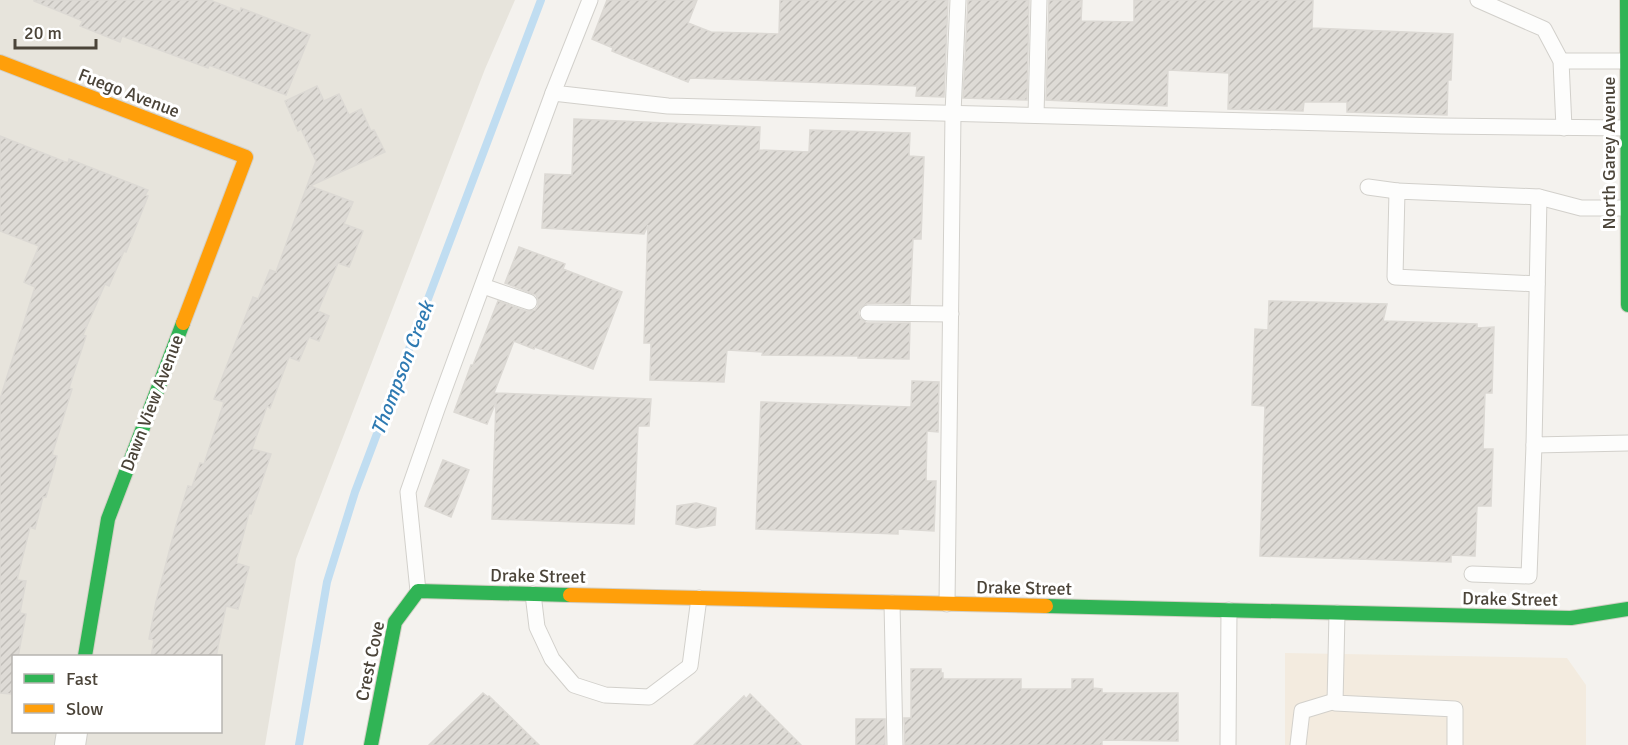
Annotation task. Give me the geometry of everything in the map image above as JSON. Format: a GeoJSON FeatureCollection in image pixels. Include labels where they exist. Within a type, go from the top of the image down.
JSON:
{"type":"FeatureCollection","features":[{"type":"Feature","properties":{"kind":"street","name":"North Garey Avenue"},"geometry":{"type":"LineString","coordinates":[[1627,0],[1628,305]]}},
{"type":"Feature","properties":{"kind":"street","name":"Fuego Avenue"},"geometry":{"type":"LineString","coordinates":[[0,62],[246,157]]}},
{"type":"Feature","properties":{"kind":"street","name":"Dawn View Avenue"},"geometry":{"type":"LineString","coordinates":[[85,655],[108,519],[246,157]]}},
{"type":"Feature","properties":{"kind":"street","name":"Drake Street"},"geometry":{"type":"LineString","coordinates":[[418,591],[1571,618],[1628,609]]}},
{"type":"Feature","properties":{"kind":"street","name":"Crest Cove"},"geometry":{"type":"LineString","coordinates":[[371,745],[395,622],[418,591]]}},
{"type":"Feature","properties":{"kind":"lane"},"geometry":{"type":"LineString","coordinates":[[418,591],[408,492],[553,93],[590,0]]}},
{"type":"Feature","properties":{"kind":"lane"},"geometry":{"type":"LineString","coordinates":[[946,604],[953,113],[958,0]]}},
{"type":"Feature","properties":{"kind":"lane"},"geometry":{"type":"LineString","coordinates":[[1036,115],[1039,0]]}},
{"type":"Feature","properties":{"kind":"lane"},"geometry":{"type":"LineString","coordinates":[[1478,0],[1544,29],[1561,61],[1564,128]]}},
{"type":"Feature","properties":{"kind":"lane"},"geometry":{"type":"LineString","coordinates":[[1561,61],[1627,61]]}},
{"type":"Feature","properties":{"kind":"lane"},"geometry":{"type":"LineString","coordinates":[[553,93],[668,106],[1441,126],[1627,128]]}},
{"type":"Feature","properties":{"kind":"lane"},"geometry":{"type":"LineString","coordinates":[[1368,187],[1397,191],[1539,197],[1581,208],[1628,208]]}},
{"type":"Feature","properties":{"kind":"lane"},"geometry":{"type":"LineString","coordinates":[[1397,191],[1395,277],[1537,284]]}},
{"type":"Feature","properties":{"kind":"lane"},"geometry":{"type":"LineString","coordinates":[[1472,574],[1529,576],[1539,197]]}},
{"type":"Feature","properties":{"kind":"lane"},"geometry":{"type":"LineString","coordinates":[[483,286],[529,302]]}},
{"type":"Feature","properties":{"kind":"lane"},"geometry":{"type":"LineString","coordinates":[[868,313],[951,314]]}},
{"type":"Feature","properties":{"kind":"lane"},"geometry":{"type":"LineString","coordinates":[[1534,445],[1628,443]]}},
{"type":"Feature","properties":{"kind":"lane"},"geometry":{"type":"LineString","coordinates":[[533,594],[537,627],[552,659],[574,685],[605,695],[649,697],[690,666],[699,598]]}},
{"type":"Feature","properties":{"kind":"lane"},"geometry":{"type":"LineString","coordinates":[[892,603],[895,745]]}},
{"type":"Feature","properties":{"kind":"lane"},"geometry":{"type":"LineString","coordinates":[[1228,745],[1229,610]]}},
{"type":"Feature","properties":{"kind":"lane"},"geometry":{"type":"LineString","coordinates":[[1335,701],[1337,613]]}},
{"type":"Feature","properties":{"kind":"lane"},"geometry":{"type":"LineString","coordinates":[[1298,745],[1302,711],[1335,701],[1335,703],[1455,709],[1455,745]]}},
{"type":"Feature","properties":{"kind":"shaded area"},"geometry":{"type":"Polygon","coordinates":[[[0,0],[515,0],[485,69],[296,559],[265,745],[0,745],[0,0]]]}},
{"type":"Feature","properties":{"kind":"shaded area"},"geometry":{"type":"Polygon","coordinates":[[[1285,653],[1567,658],[1586,685],[1586,745],[1285,745],[1285,653]]]}},
{"type":"Feature","properties":{"kind":"building"},"geometry":{"type":"Polygon","coordinates":[[[34,0],[210,0],[240,12],[241,8],[310,35],[286,95],[209,65],[208,68],[122,36],[120,42],[80,26],[83,21],[34,0]]]}},
{"type":"Feature","properties":{"kind":"building"},"geometry":{"type":"Polygon","coordinates":[[[607,0],[697,0],[688,23],[711,32],[779,34],[780,0],[948,0],[944,97],[916,96],[917,86],[690,78],[688,82],[612,51],[613,48],[592,39],[607,0]]]}},
{"type":"Feature","properties":{"kind":"building"},"geometry":{"type":"Polygon","coordinates":[[[968,0],[1029,0],[1027,100],[963,98],[968,0]]]}},
{"type":"Feature","properties":{"kind":"building"},"geometry":{"type":"Polygon","coordinates":[[[1049,0],[1082,0],[1081,21],[1134,22],[1134,0],[1313,0],[1312,28],[1453,34],[1447,115],[1347,112],[1347,102],[1304,102],[1303,111],[1228,109],[1229,73],[1168,70],[1167,106],[1046,100],[1049,0]]]}},
{"type":"Feature","properties":{"kind":"building"},"geometry":{"type":"Polygon","coordinates":[[[317,86],[324,101],[339,94],[349,115],[361,109],[371,131],[374,130],[385,152],[310,186],[353,202],[344,224],[363,231],[349,267],[338,263],[318,311],[329,316],[319,341],[309,337],[299,361],[289,357],[270,408],[267,406],[252,449],[271,454],[251,514],[249,513],[236,563],[249,567],[238,609],[226,606],[216,655],[151,655],[154,640],[149,639],[175,529],[188,486],[192,487],[200,463],[204,464],[224,402],[214,399],[253,297],[258,299],[270,270],[276,272],[316,161],[301,129],[298,131],[285,101],[317,86]]]}},
{"type":"Feature","properties":{"kind":"building"},"geometry":{"type":"Polygon","coordinates":[[[574,119],[760,127],[759,150],[809,152],[810,130],[910,133],[909,156],[924,157],[921,239],[913,239],[910,304],[868,303],[860,308],[858,313],[860,318],[867,323],[910,323],[909,359],[762,355],[763,352],[727,350],[724,382],[650,380],[651,343],[644,343],[648,225],[644,234],[542,228],[545,174],[572,175],[574,119]]]}},
{"type":"Feature","properties":{"kind":"building"},"geometry":{"type":"Polygon","coordinates":[[[0,136],[68,163],[69,159],[148,190],[145,195],[148,196],[126,252],[124,251],[109,286],[105,284],[83,335],[86,336],[69,388],[72,389],[52,455],[57,456],[46,497],[43,497],[35,529],[30,527],[17,580],[26,581],[20,613],[26,614],[18,655],[12,655],[11,694],[0,693],[0,399],[35,287],[24,282],[39,246],[0,231],[0,136]]]}},
{"type":"Feature","properties":{"kind":"building"},"geometry":{"type":"Polygon","coordinates":[[[519,247],[565,264],[563,269],[622,292],[593,369],[514,341],[494,393],[651,399],[649,426],[638,426],[634,524],[492,519],[496,402],[487,424],[454,412],[498,301],[526,311],[535,310],[538,306],[536,295],[505,283],[519,247]]]}},
{"type":"Feature","properties":{"kind":"building"},"geometry":{"type":"Polygon","coordinates":[[[1269,301],[1387,304],[1383,321],[1477,324],[1477,328],[1494,327],[1492,393],[1485,393],[1483,449],[1493,449],[1491,506],[1477,506],[1475,556],[1451,555],[1451,562],[1260,556],[1265,406],[1252,405],[1255,329],[1268,330],[1269,301]]]}},
{"type":"Feature","properties":{"kind":"building"},"geometry":{"type":"Polygon","coordinates":[[[912,381],[939,382],[938,432],[927,431],[926,481],[936,481],[934,531],[898,529],[898,534],[756,529],[761,402],[911,407],[912,381]]]}},
{"type":"Feature","properties":{"kind":"building"},"geometry":{"type":"Polygon","coordinates":[[[443,460],[469,470],[451,517],[425,506],[443,460]]]}},
{"type":"Feature","properties":{"kind":"building"},"geometry":{"type":"Polygon","coordinates":[[[696,503],[716,508],[715,525],[696,528],[676,524],[677,506],[696,503]]]}},
{"type":"Feature","properties":{"kind":"building"},"geometry":{"type":"Polygon","coordinates":[[[911,669],[941,669],[943,679],[1021,679],[1021,689],[1072,689],[1072,679],[1093,679],[1093,688],[1102,689],[1102,693],[1178,693],[1178,741],[1102,740],[1102,745],[905,745],[904,718],[911,718],[911,669]]]}},
{"type":"Feature","properties":{"kind":"building"},"geometry":{"type":"Polygon","coordinates":[[[483,693],[489,696],[539,745],[429,745],[483,693]]]}},
{"type":"Feature","properties":{"kind":"building"},"geometry":{"type":"Polygon","coordinates":[[[750,694],[801,745],[694,745],[744,696],[746,699],[750,694]]]}},
{"type":"Feature","properties":{"kind":"building"},"geometry":{"type":"Polygon","coordinates":[[[856,719],[885,719],[885,745],[856,745],[856,719]]]}},
{"type":"Feature","properties":{"kind":"waterway","name":"Thompson Creek"},"geometry":{"type":"LineString","coordinates":[[299,745],[327,582],[355,492],[541,0]]}},
{"type":"Feature","properties":{"kind":"traffic: fast"},"geometry":{"type":"LineString","coordinates":[[1627,0],[1628,305]]}},
{"type":"Feature","properties":{"kind":"traffic: fast"},"geometry":{"type":"LineString","coordinates":[[85,655],[108,519],[183,323]]}},
{"type":"Feature","properties":{"kind":"traffic: fast"},"geometry":{"type":"LineString","coordinates":[[371,745],[395,622],[418,591],[570,595]]}},
{"type":"Feature","properties":{"kind":"traffic: fast"},"geometry":{"type":"LineString","coordinates":[[1046,606],[1571,618],[1628,609]]}},
{"type":"Feature","properties":{"kind":"traffic: slow"},"geometry":{"type":"LineString","coordinates":[[0,62],[246,157],[183,323]]}},
{"type":"Feature","properties":{"kind":"traffic: slow"},"geometry":{"type":"LineString","coordinates":[[570,595],[1046,606]]}}]}
